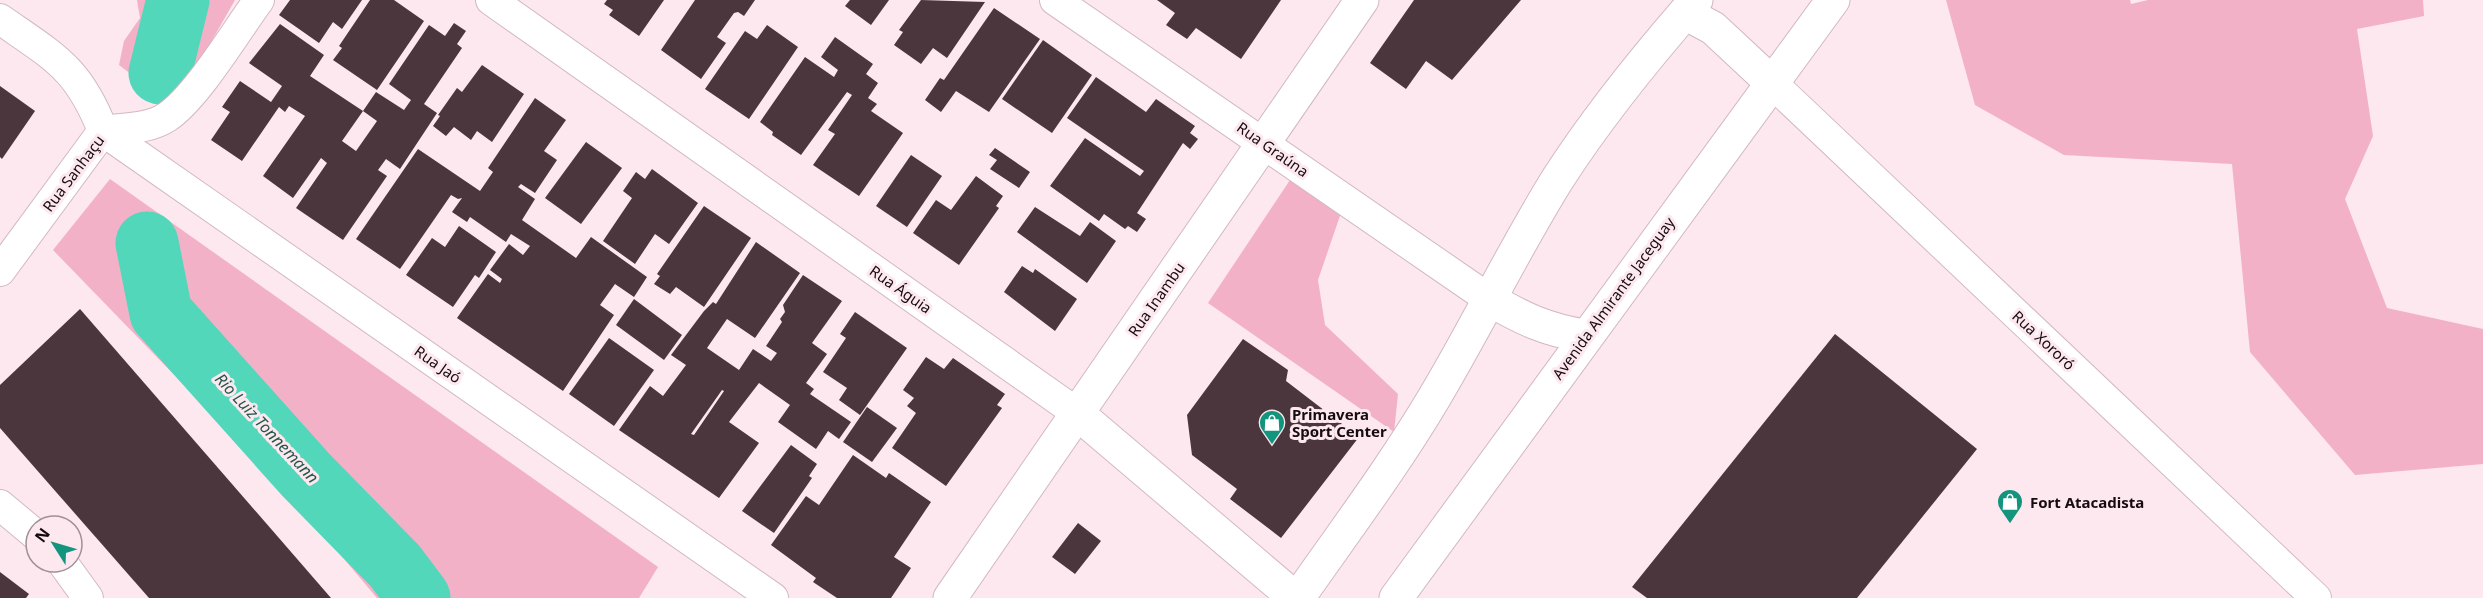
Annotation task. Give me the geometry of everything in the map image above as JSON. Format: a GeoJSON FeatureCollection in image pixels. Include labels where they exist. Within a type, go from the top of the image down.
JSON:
{"type":"FeatureCollection","features":[{"type":"Feature","properties":{"kind":"street","name":"Rua Sanhaçu"},"geometry":{"type":"LineString","coordinates":[[0,271],[103,131],[143,126],[165,118],[185,102],[259,0]]}},
{"type":"Feature","properties":{"kind":"street","name":"Rua Águia"},"geometry":{"type":"LineString","coordinates":[[491,0],[1077,413],[1297,598]]}},
{"type":"Feature","properties":{"kind":"street","name":"Rua Graúna"},"geometry":{"type":"LineString","coordinates":[[1055,0],[1490,299]]}},
{"type":"Feature","properties":{"kind":"street","name":"Rua Inambu"},"geometry":{"type":"LineString","coordinates":[[950,598],[1362,0]]}},
{"type":"Feature","properties":{"kind":"street","name":"Avenida Almirante Jaceguay"},"geometry":{"type":"LineString","coordinates":[[1396,598],[1585,336],[1833,0]]}},
{"type":"Feature","properties":{"kind":"street"},"geometry":{"type":"LineString","coordinates":[[1297,598],[1421,419],[1525,234],[1594,125],[1690,6],[1772,83]]}},
{"type":"Feature","properties":{"kind":"street"},"geometry":{"type":"LineString","coordinates":[[0,19],[53,56],[74,74],[91,99],[103,131]]}},
{"type":"Feature","properties":{"kind":"street","name":"Rua Xororó"},"geometry":{"type":"LineString","coordinates":[[1772,83],[2316,598]]}},
{"type":"Feature","properties":{"kind":"street","name":"Rua Jaó"},"geometry":{"type":"LineString","coordinates":[[103,131],[773,598]]}},
{"type":"Feature","properties":{"kind":"street"},"geometry":{"type":"LineString","coordinates":[[1490,299],[1521,318],[1554,331],[1585,336]]}},
{"type":"Feature","properties":{"kind":"street"},"geometry":{"type":"LineString","coordinates":[[0,505],[24,525]]}},
{"type":"Feature","properties":{"kind":"street"},"geometry":{"type":"LineString","coordinates":[[71,574],[88,598]]}},
{"type":"Feature","properties":{"kind":"shaded area"},"geometry":{"type":"Polygon","coordinates":[[[137,0],[165,0],[161,8],[158,48],[148,87],[119,65],[124,41],[140,18],[137,0]]]}},
{"type":"Feature","properties":{"kind":"shaded area"},"geometry":{"type":"Polygon","coordinates":[[[185,0],[235,0],[203,56],[178,89],[163,93],[182,46],[185,0]]]}},
{"type":"Feature","properties":{"kind":"shaded area"},"geometry":{"type":"Polygon","coordinates":[[[1946,0],[2130,0],[2131,4],[2148,0],[2423,0],[2424,16],[2357,29],[2373,136],[2345,199],[2387,308],[2483,329],[2483,464],[2355,475],[2250,352],[2232,164],[2064,155],[1975,105],[1946,0]]]}},
{"type":"Feature","properties":{"kind":"shaded area"},"geometry":{"type":"Polygon","coordinates":[[[1296,171],[1344,204],[1318,280],[1325,325],[1398,394],[1394,432],[1208,303],[1296,171]]]}},
{"type":"Feature","properties":{"kind":"shaded area"},"geometry":{"type":"Polygon","coordinates":[[[110,179],[658,567],[639,598],[377,598],[285,489],[53,250],[110,179]]]}},
{"type":"Feature","properties":{"kind":"building"},"geometry":{"type":"Polygon","coordinates":[[[290,0],[362,0],[342,29],[333,22],[319,43],[279,15],[290,0]]]}},
{"type":"Feature","properties":{"kind":"building"},"geometry":{"type":"Polygon","coordinates":[[[370,0],[394,0],[424,21],[377,90],[333,60],[342,48],[339,46],[370,0]]]}},
{"type":"Feature","properties":{"kind":"building"},"geometry":{"type":"Polygon","coordinates":[[[607,0],[664,0],[639,36],[609,15],[613,10],[604,4],[607,0]]]}},
{"type":"Feature","properties":{"kind":"building"},"geometry":{"type":"Polygon","coordinates":[[[695,0],[755,0],[744,16],[738,12],[734,13],[717,37],[726,43],[701,79],[661,50],[695,0]]]}},
{"type":"Feature","properties":{"kind":"building"},"geometry":{"type":"Polygon","coordinates":[[[850,0],[889,0],[871,25],[845,6],[850,0]]]}},
{"type":"Feature","properties":{"kind":"building"},"geometry":{"type":"Polygon","coordinates":[[[921,0],[985,2],[947,58],[933,48],[921,64],[894,45],[903,32],[899,30],[921,0]]]}},
{"type":"Feature","properties":{"kind":"building"},"geometry":{"type":"Polygon","coordinates":[[[1157,0],[1281,0],[1241,59],[1196,28],[1187,39],[1166,25],[1175,13],[1157,0]]]}},
{"type":"Feature","properties":{"kind":"building"},"geometry":{"type":"Polygon","coordinates":[[[1414,0],[1521,0],[1452,80],[1426,61],[1406,89],[1370,63],[1414,0]]]}},
{"type":"Feature","properties":{"kind":"building"},"geometry":{"type":"Polygon","coordinates":[[[994,8],[1040,39],[989,112],[956,91],[941,112],[925,100],[940,78],[944,80],[994,8]]]}},
{"type":"Feature","properties":{"kind":"building"},"geometry":{"type":"Polygon","coordinates":[[[454,23],[466,31],[457,44],[462,48],[424,104],[437,113],[400,169],[386,159],[378,170],[387,176],[343,240],[296,208],[327,163],[321,158],[293,198],[263,176],[305,116],[289,106],[285,112],[279,107],[242,161],[211,140],[230,112],[222,107],[240,81],[271,102],[282,86],[249,63],[280,24],[324,55],[310,76],[363,111],[376,92],[404,110],[411,100],[389,84],[429,25],[445,36],[454,23]],[[363,111],[342,141],[356,151],[377,121],[363,111]]]}},
{"type":"Feature","properties":{"kind":"building"},"geometry":{"type":"Polygon","coordinates":[[[767,25],[798,47],[749,119],[705,89],[745,31],[757,39],[767,25]]]}},
{"type":"Feature","properties":{"kind":"building"},"geometry":{"type":"Polygon","coordinates":[[[835,37],[873,64],[866,74],[878,83],[868,98],[877,104],[871,111],[903,133],[859,196],[813,165],[835,134],[828,130],[852,95],[847,92],[801,155],[772,135],[773,132],[760,122],[805,57],[834,77],[838,70],[821,57],[835,37]]]}},
{"type":"Feature","properties":{"kind":"building"},"geometry":{"type":"Polygon","coordinates":[[[1043,40],[1092,75],[1052,133],[1002,99],[1043,40]]]}},
{"type":"Feature","properties":{"kind":"building"},"geometry":{"type":"Polygon","coordinates":[[[482,65],[524,94],[492,142],[477,131],[471,140],[454,127],[446,136],[433,126],[440,116],[438,115],[457,88],[462,92],[482,65]]]}},
{"type":"Feature","properties":{"kind":"building"},"geometry":{"type":"Polygon","coordinates":[[[1096,77],[1146,112],[1156,99],[1195,126],[1190,133],[1198,139],[1190,149],[1183,143],[1137,213],[1146,219],[1137,232],[1128,226],[1125,229],[1104,214],[1099,221],[1050,186],[1085,138],[1140,176],[1144,171],[1067,118],[1096,77]]]}},
{"type":"Feature","properties":{"kind":"building"},"geometry":{"type":"Polygon","coordinates":[[[0,86],[35,111],[2,159],[0,157],[0,86]]]}},
{"type":"Feature","properties":{"kind":"building"},"geometry":{"type":"Polygon","coordinates":[[[535,98],[566,120],[544,151],[557,160],[535,193],[521,184],[518,187],[535,199],[522,220],[576,258],[591,237],[647,277],[634,297],[615,284],[600,305],[614,315],[563,391],[457,318],[488,274],[500,283],[502,279],[490,270],[509,244],[523,255],[530,246],[511,234],[506,242],[470,217],[467,222],[452,212],[462,198],[458,199],[451,195],[400,269],[356,239],[418,149],[480,191],[493,172],[488,168],[535,98]]]}},
{"type":"Feature","properties":{"kind":"building"},"geometry":{"type":"Polygon","coordinates":[[[586,142],[622,168],[581,224],[545,198],[586,142]]]}},
{"type":"Feature","properties":{"kind":"building"},"geometry":{"type":"Polygon","coordinates":[[[995,148],[1030,172],[1019,188],[990,169],[997,160],[989,155],[995,148]]]}},
{"type":"Feature","properties":{"kind":"building"},"geometry":{"type":"Polygon","coordinates":[[[911,155],[942,176],[907,227],[876,206],[911,155]]]}},
{"type":"Feature","properties":{"kind":"building"},"geometry":{"type":"Polygon","coordinates":[[[652,169],[698,203],[669,244],[655,234],[635,264],[603,241],[632,198],[623,191],[636,172],[645,179],[652,169]]]}},
{"type":"Feature","properties":{"kind":"building"},"geometry":{"type":"Polygon","coordinates":[[[976,176],[1003,196],[996,206],[999,208],[959,265],[913,233],[936,200],[951,210],[976,176]]]}},
{"type":"Feature","properties":{"kind":"building"},"geometry":{"type":"Polygon","coordinates":[[[704,206],[751,238],[704,307],[676,287],[670,294],[654,284],[660,276],[657,274],[704,206]]]}},
{"type":"Feature","properties":{"kind":"building"},"geometry":{"type":"Polygon","coordinates":[[[1035,207],[1080,236],[1090,222],[1116,241],[1087,283],[1017,232],[1035,207]]]}},
{"type":"Feature","properties":{"kind":"building"},"geometry":{"type":"Polygon","coordinates":[[[459,226],[496,252],[479,278],[475,275],[453,307],[406,275],[432,238],[445,247],[459,226]]]}},
{"type":"Feature","properties":{"kind":"building"},"geometry":{"type":"Polygon","coordinates":[[[756,242],[800,273],[755,338],[727,319],[707,348],[739,370],[753,349],[771,361],[777,353],[766,346],[782,322],[780,319],[785,312],[783,305],[803,275],[842,301],[812,343],[827,354],[806,383],[814,389],[810,394],[851,422],[839,439],[828,431],[816,449],[778,422],[790,405],[759,383],[729,422],[759,443],[719,498],[619,430],[650,386],[663,396],[686,365],[671,355],[704,311],[713,302],[716,304],[756,242]],[[722,390],[691,434],[694,435],[724,391],[722,390]]]}},
{"type":"Feature","properties":{"kind":"building"},"geometry":{"type":"Polygon","coordinates":[[[1022,266],[1033,273],[1035,269],[1077,299],[1055,331],[1004,292],[1022,266]]]}},
{"type":"Feature","properties":{"kind":"building"},"geometry":{"type":"Polygon","coordinates":[[[634,299],[682,335],[664,360],[616,325],[634,299]]]}},
{"type":"Feature","properties":{"kind":"building"},"geometry":{"type":"Polygon","coordinates":[[[80,309],[331,598],[149,598],[84,524],[84,514],[75,514],[0,428],[0,385],[80,309]]]}},
{"type":"Feature","properties":{"kind":"building"},"geometry":{"type":"Polygon","coordinates":[[[855,312],[907,348],[860,415],[839,400],[847,388],[823,372],[846,338],[840,334],[855,312]]]}},
{"type":"Feature","properties":{"kind":"building"},"geometry":{"type":"Polygon","coordinates":[[[1835,334],[1977,449],[1857,598],[1647,598],[1632,587],[1835,334]]]}},
{"type":"Feature","properties":{"kind":"building"},"geometry":{"type":"Polygon","coordinates":[[[609,338],[654,370],[614,426],[569,394],[609,338]]]}},
{"type":"Feature","properties":{"kind":"building","name":"Primavera Sport Center"},"geometry":{"type":"Polygon","coordinates":[[[1243,339],[1288,370],[1286,381],[1359,437],[1281,538],[1230,499],[1237,489],[1192,455],[1187,415],[1243,339]]]}},
{"type":"Feature","properties":{"kind":"building"},"geometry":{"type":"Polygon","coordinates":[[[926,357],[944,369],[953,358],[1005,394],[997,405],[1002,408],[946,486],[892,448],[916,413],[907,406],[914,398],[903,390],[926,357]]]}},
{"type":"Feature","properties":{"kind":"building"},"geometry":{"type":"Polygon","coordinates":[[[867,407],[897,428],[872,462],[843,442],[867,407]]]}},
{"type":"Feature","properties":{"kind":"building"},"geometry":{"type":"Polygon","coordinates":[[[791,445],[817,464],[809,476],[812,478],[774,533],[742,511],[791,445]]]}},
{"type":"Feature","properties":{"kind":"building"},"geometry":{"type":"Polygon","coordinates":[[[853,455],[886,478],[889,473],[931,502],[894,557],[911,568],[891,598],[837,598],[813,582],[816,578],[771,545],[806,496],[819,505],[853,455]]]}},
{"type":"Feature","properties":{"kind":"building"},"geometry":{"type":"Polygon","coordinates":[[[1078,523],[1101,541],[1075,574],[1052,557],[1078,523]]]}},
{"type":"Feature","properties":{"kind":"building"},"geometry":{"type":"Polygon","coordinates":[[[0,572],[29,594],[26,598],[0,598],[0,572]]]}},
{"type":"Feature","properties":{"kind":"waterway","name":"Rio Luiz Tonnemann"},"geometry":{"type":"LineString","coordinates":[[160,73],[178,0]]}},
{"type":"Feature","properties":{"kind":"waterway","name":"Rio Luiz Tonnemann"},"geometry":{"type":"LineString","coordinates":[[147,243],[161,313],[306,475],[395,566],[419,598]]}},
{"type":"Feature","properties":{"kind":"place","name":"Primavera Sport Center"},"geometry":{"type":"Point","coordinates":[1272,446]}},
{"type":"Feature","properties":{"kind":"place","name":"Fort Atacadista"},"geometry":{"type":"Point","coordinates":[2010,525]}}]}
